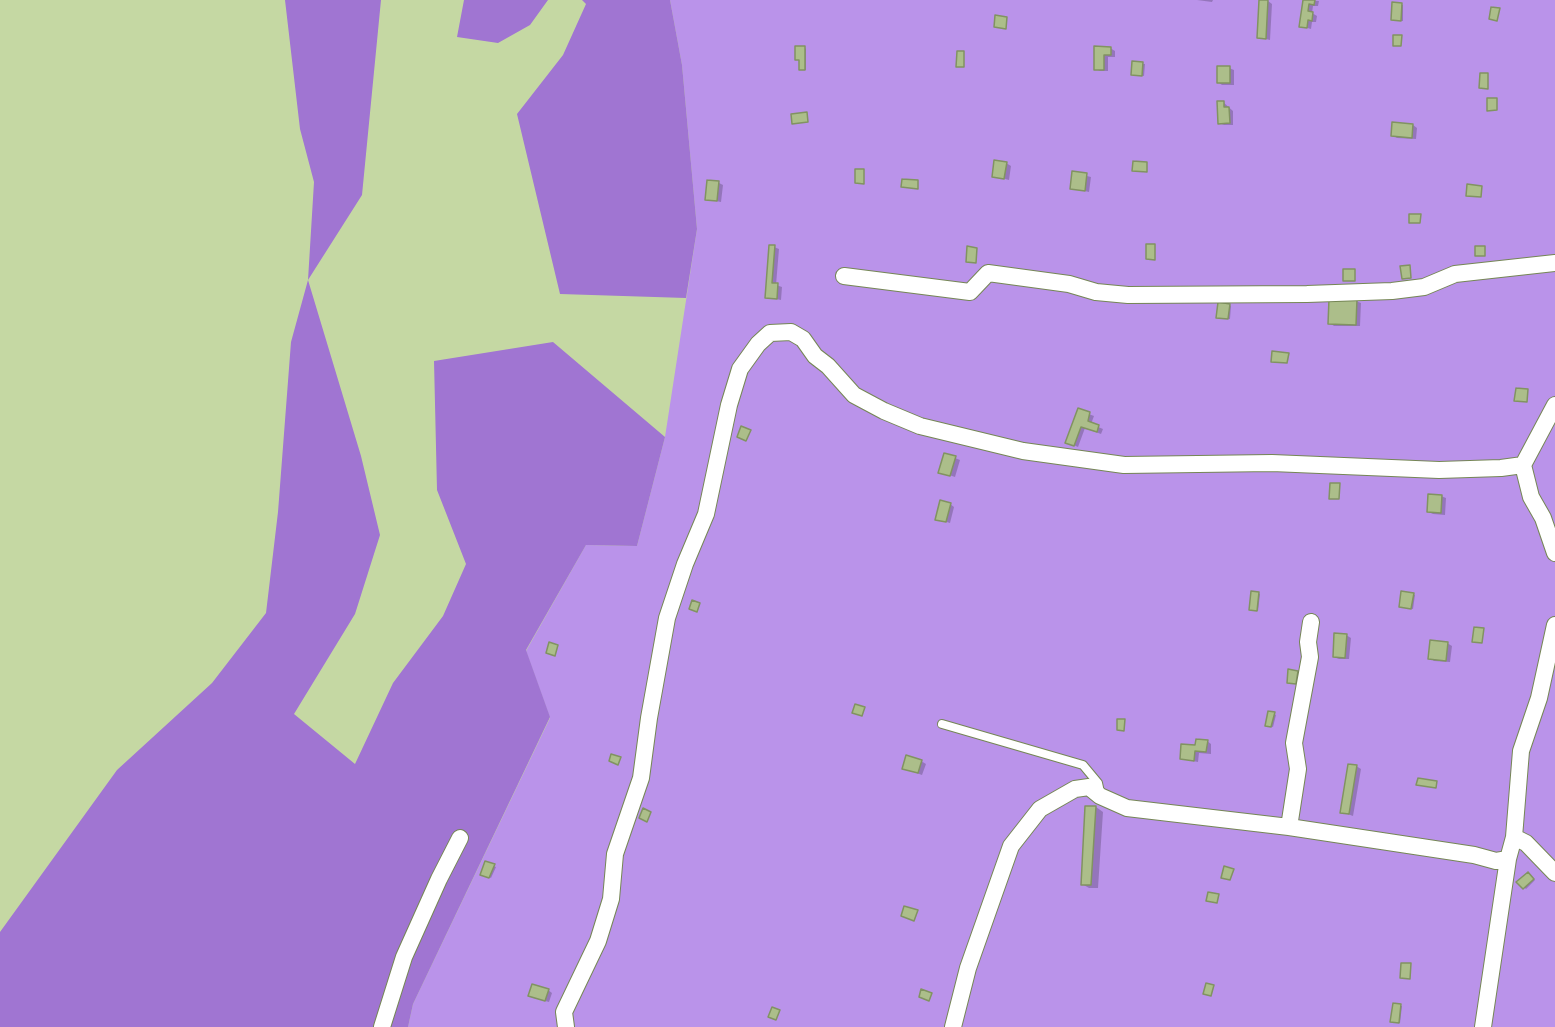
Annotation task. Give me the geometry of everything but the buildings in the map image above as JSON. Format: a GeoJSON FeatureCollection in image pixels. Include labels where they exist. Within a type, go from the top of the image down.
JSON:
{"type":"FeatureCollection","features":[{"type":"Feature","properties":{"kind":"street"},"geometry":{"type":"LineString","coordinates":[[844,276],[969,292],[987,273],[1068,284],[1096,292],[1128,295],[1317,294],[1392,291],[1424,287],[1455,274],[1555,263]]}},
{"type":"Feature","properties":{"kind":"street"},"geometry":{"type":"LineString","coordinates":[[566,1027],[564,1012],[598,940],[611,899],[615,854],[641,778],[650,708],[667,618],[706,514],[729,405],[740,369],[758,344],[770,333],[791,332],[803,339],[815,356],[828,366],[854,395],[884,411],[920,426],[1052,456],[1124,465],[1272,463],[1439,470],[1523,465]]}},
{"type":"Feature","properties":{"kind":"street"},"geometry":{"type":"LineString","coordinates":[[1555,405],[1523,465],[1532,497],[1543,518],[1555,553]]}},
{"type":"Feature","properties":{"kind":"street"},"geometry":{"type":"LineString","coordinates":[[1289,827],[1298,769],[1293,744],[1310,657],[1308,642],[1311,622]]}},
{"type":"Feature","properties":{"kind":"street"},"geometry":{"type":"LineString","coordinates":[[1483,1027],[1508,859],[1514,837],[1521,751],[1539,698],[1555,625]]}},
{"type":"Feature","properties":{"kind":"street"},"geometry":{"type":"LineString","coordinates":[[953,1027],[968,968],[1011,846],[1040,809],[1075,789],[1089,787],[1100,796],[1127,808],[1289,827],[1474,855],[1496,861],[1508,859]]}},
{"type":"Feature","properties":{"kind":"street"},"geometry":{"type":"LineString","coordinates":[[1514,837],[1526,843],[1555,873]]}},
{"type":"Feature","properties":{"kind":"street"},"geometry":{"type":"LineString","coordinates":[[382,1027],[404,957],[460,838]]}},
{"type":"Feature","properties":{"kind":"lane"},"geometry":{"type":"LineString","coordinates":[[942,724],[1083,765],[1098,783],[1100,796]]}},
{"type":"Feature","properties":{"kind":"shaded area"},"geometry":{"type":"Polygon","coordinates":[[[285,0],[381,0],[362,195],[308,280],[314,182],[300,129],[285,0]]]}},
{"type":"Feature","properties":{"kind":"shaded area"},"geometry":{"type":"Polygon","coordinates":[[[464,0],[548,0],[530,25],[498,43],[457,37],[464,0]]]}},
{"type":"Feature","properties":{"kind":"shaded area"},"geometry":{"type":"Polygon","coordinates":[[[582,0],[670,0],[682,65],[697,229],[686,298],[560,294],[517,114],[563,55],[586,4],[582,0]]]}},
{"type":"Feature","properties":{"kind":"shaded area"},"geometry":{"type":"Polygon","coordinates":[[[670,0],[1555,0],[1555,1027],[408,1027],[413,1004],[550,718],[526,651],[586,545],[637,546],[665,437],[697,229],[682,65],[670,0]]]}},
{"type":"Feature","properties":{"kind":"shaded area"},"geometry":{"type":"Polygon","coordinates":[[[308,280],[361,456],[380,535],[355,614],[294,714],[355,764],[393,683],[443,616],[466,564],[437,490],[434,361],[553,342],[665,437],[637,546],[586,545],[526,650],[550,717],[413,1004],[408,1027],[0,1027],[0,932],[117,770],[212,683],[266,613],[278,512],[291,342],[308,280]]]}}]}
